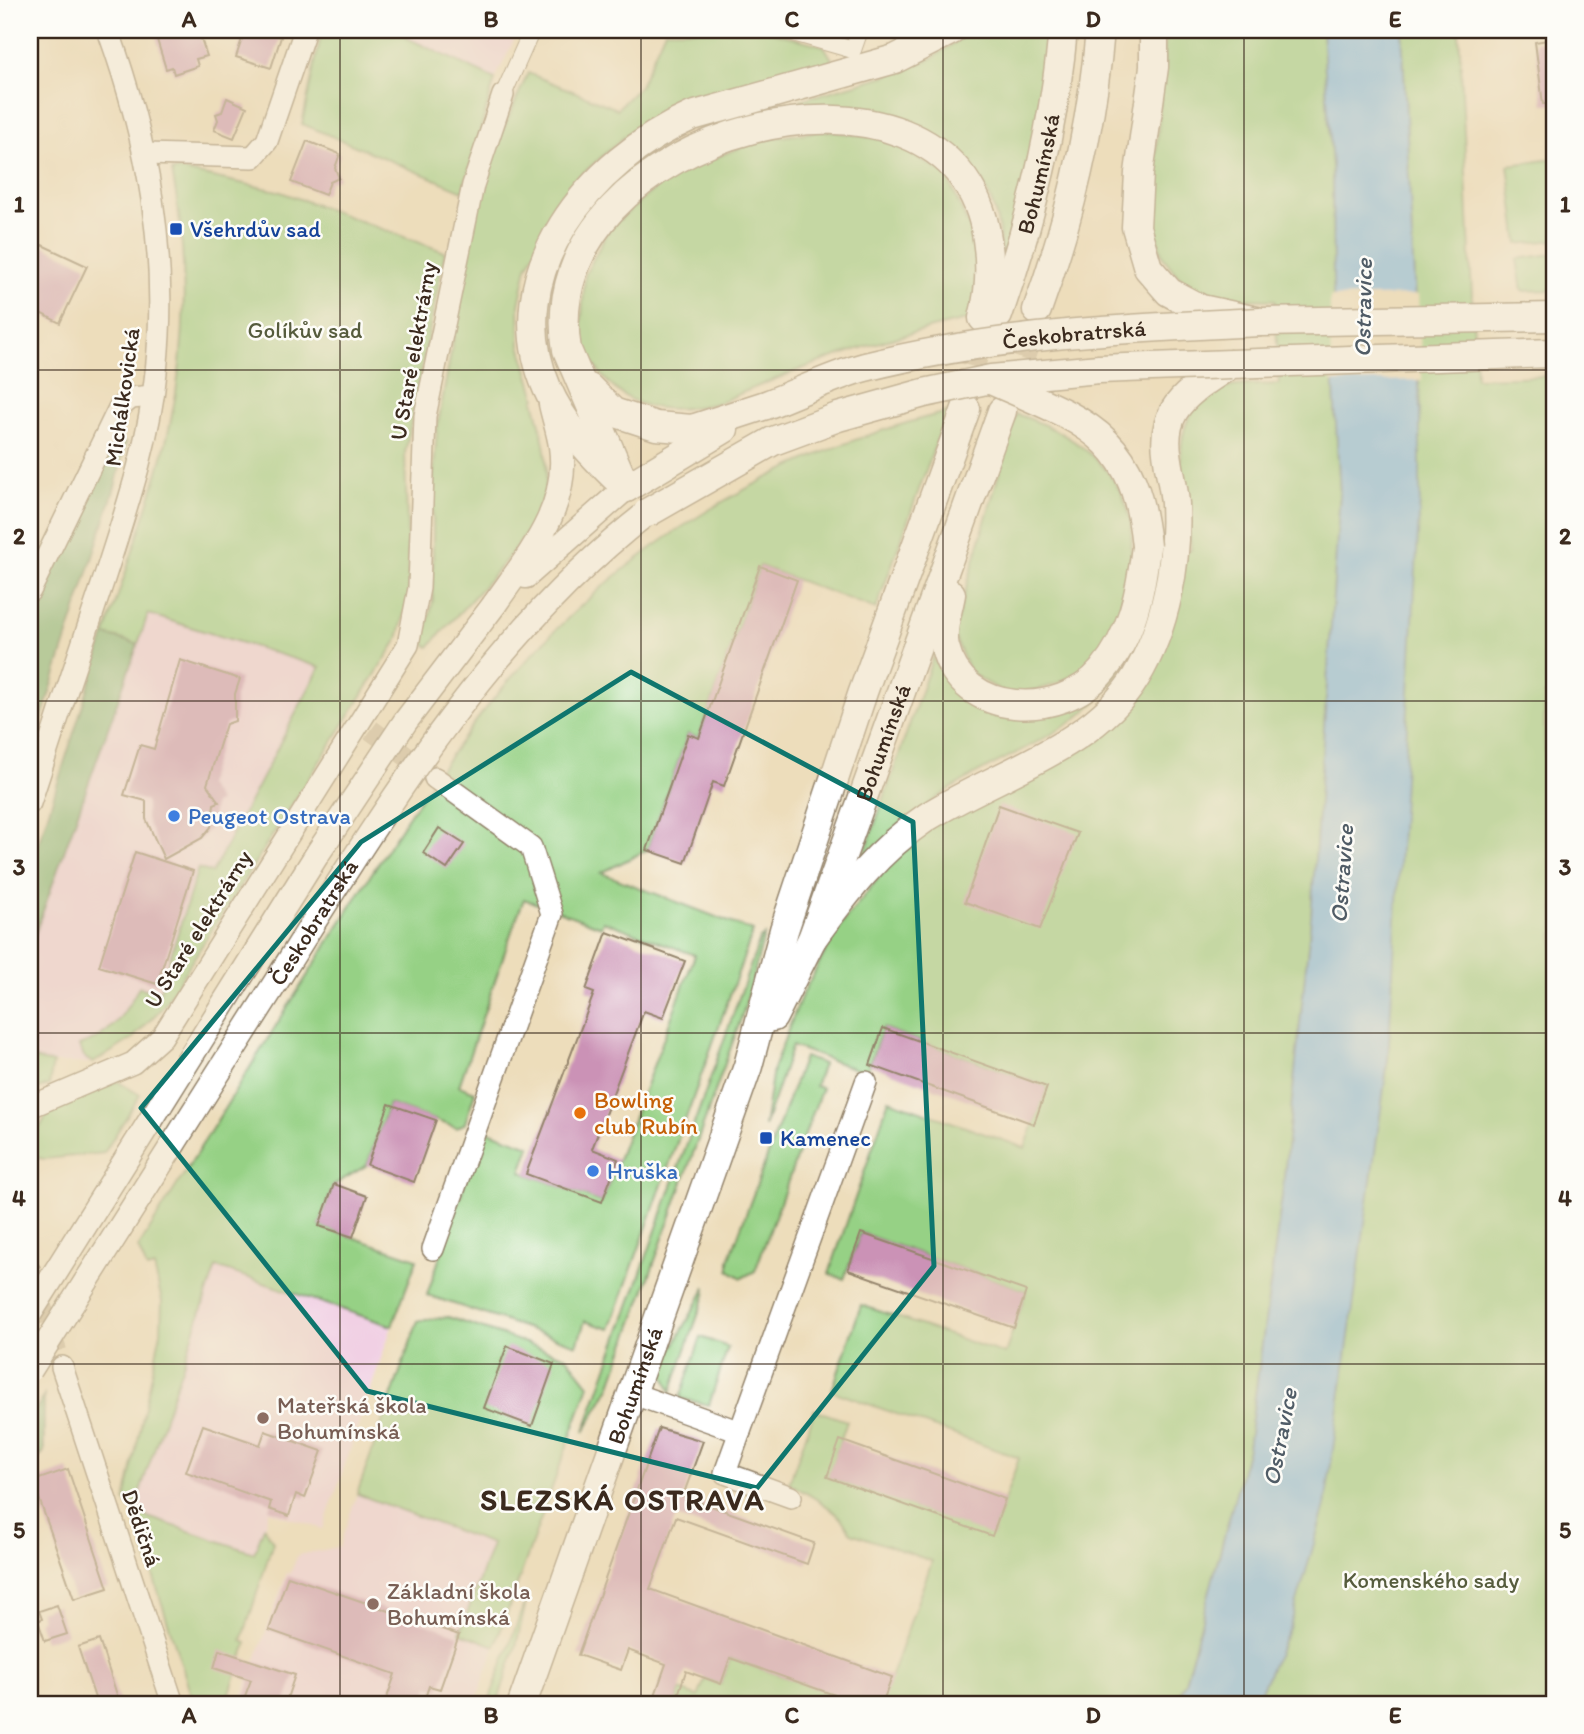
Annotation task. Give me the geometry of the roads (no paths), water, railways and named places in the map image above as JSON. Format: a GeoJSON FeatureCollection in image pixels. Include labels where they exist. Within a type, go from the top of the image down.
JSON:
{"type":"FeatureCollection","features":[{"type":"Feature","properties":{"kind":"main road"},"geometry":{"type":"LineString","coordinates":[[647,513],[626,488],[579,442],[548,390],[534,343],[536,305],[547,259],[571,211],[603,173],[665,128],[692,116],[857,60],[931,43],[952,30]]}},
{"type":"Feature","properties":{"kind":"main road","name":"Bohumínská"},"geometry":{"type":"LineString","coordinates":[[577,375],[566,350],[562,326],[565,301],[583,249],[597,224],[615,203],[662,167],[690,151],[724,137],[794,120],[831,119],[889,129],[920,142],[954,165],[977,199],[985,225],[991,316],[1038,193],[1053,119],[1063,30]]}},
{"type":"Feature","properties":{"kind":"main road","name":"Bohumínská"},"geometry":{"type":"LineString","coordinates":[[1037,310],[1078,176],[1096,76],[1100,30]]}},
{"type":"Feature","properties":{"kind":"main road"},"geometry":{"type":"LineString","coordinates":[[1154,30],[1151,90],[1136,205],[1138,240],[1148,268],[1169,292],[1191,304],[1261,322]]}},
{"type":"Feature","properties":{"kind":"main road","name":"Českobratrská"},"geometry":{"type":"LineString","coordinates":[[626,488],[766,405],[863,368],[984,343],[1096,329],[1261,322],[1554,317]]}},
{"type":"Feature","properties":{"kind":"main road","name":"Českobratrská"},"geometry":{"type":"LineString","coordinates":[[647,513],[773,441],[838,417],[924,393],[990,379],[1099,369],[1554,353]]}},
{"type":"Feature","properties":{"kind":"main road"},"geometry":{"type":"LineString","coordinates":[[812,939],[863,871],[906,832],[958,799],[1085,729],[1114,705],[1135,678],[1154,638],[1164,606],[1174,550],[1175,504],[1166,448],[1168,425],[1183,400],[1231,364]]}},
{"type":"Feature","properties":{"kind":"main road"},"geometry":{"type":"LineString","coordinates":[[577,375],[613,412],[656,426],[692,429],[766,405]]}},
{"type":"Feature","properties":{"kind":"main road"},"geometry":{"type":"LineString","coordinates":[[577,375],[626,488]]}},
{"type":"Feature","properties":{"kind":"main road"},"geometry":{"type":"LineString","coordinates":[[981,468],[946,617],[944,643],[958,673],[992,699],[1018,706],[1047,702],[1075,693],[1096,678],[1114,654],[1131,619],[1141,586],[1146,546],[1136,488],[1129,471],[1107,443],[1068,415],[990,379]]}},
{"type":"Feature","properties":{"kind":"main road","name":"Bohumínská"},"geometry":{"type":"LineString","coordinates":[[522,1704],[748,1066],[784,930],[863,692],[963,409]]}},
{"type":"Feature","properties":{"kind":"main road","name":"Bohumínská"},"geometry":{"type":"LineString","coordinates":[[748,1066],[812,939],[1002,411]]}},
{"type":"Feature","properties":{"kind":"street","name":"Michálkovická"},"geometry":{"type":"LineString","coordinates":[[30,803],[135,482],[153,396],[159,337],[159,251],[146,154],[131,94],[108,30]]}},
{"type":"Feature","properties":{"kind":"street"},"geometry":{"type":"LineString","coordinates":[[146,154],[253,157],[267,141],[304,30]]}},
{"type":"Feature","properties":{"kind":"street","name":"U Staré elektrárny"},"geometry":{"type":"LineString","coordinates":[[30,1107],[133,1063],[162,1037],[365,725],[408,645],[414,628],[419,588],[425,416],[473,185],[503,95],[532,30]]}},
{"type":"Feature","properties":{"kind":"street"},"geometry":{"type":"LineString","coordinates":[[783,30],[857,60],[860,30]]}},
{"type":"Feature","properties":{"kind":"street"},"geometry":{"type":"LineString","coordinates":[[494,605],[544,532],[558,501],[562,448],[548,390]]}},
{"type":"Feature","properties":{"kind":"street"},"geometry":{"type":"LineString","coordinates":[[30,591],[119,408],[131,398],[153,396]]}},
{"type":"Feature","properties":{"kind":"street","name":"Českobratrská"},"geometry":{"type":"LineString","coordinates":[[30,1313],[318,853],[405,722],[494,605],[626,488]]}},
{"type":"Feature","properties":{"kind":"street","name":"Českobratrská"},"geometry":{"type":"LineString","coordinates":[[30,1370],[344,874],[435,741],[528,626],[621,533],[647,513]]}},
{"type":"Feature","properties":{"kind":"street"},"geometry":{"type":"LineString","coordinates":[[433,1249],[552,914],[531,846],[435,778]]}},
{"type":"Feature","properties":{"kind":"street"},"geometry":{"type":"LineString","coordinates":[[791,1497],[725,1473],[866,1082]]}},
{"type":"Feature","properties":{"kind":"street","name":"Dědičná"},"geometry":{"type":"LineString","coordinates":[[62,1367],[173,1704]]}},
{"type":"Feature","properties":{"kind":"street"},"geometry":{"type":"LineString","coordinates":[[634,1394],[740,1432]]}},
{"type":"Feature","properties":{"kind":"water","name":"Ostravice"},"geometry":{"type":"Polygon","coordinates":[[[1322,30],[1402,30],[1420,408],[1420,499],[1388,1060],[1325,1506],[1290,1626],[1255,1704],[1175,1704],[1185,1683],[1248,1448],[1282,1197],[1311,918],[1340,494],[1334,388],[1332,165],[1322,30]]]}},
{"type":"Feature","properties":{"kind":"tunnel"},"geometry":{"type":"LineString","coordinates":[[1006,398],[1035,318]]}},
{"type":"Feature","properties":{"kind":"tunnel"},"geometry":{"type":"LineString","coordinates":[[961,407],[982,324]]}},
{"type":"Feature","properties":{"kind":"tunnel"},"geometry":{"type":"LineString","coordinates":[[371,730],[431,774]]}},
{"type":"Feature","properties":{"kind":"tunnel"},"geometry":{"type":"LineString","coordinates":[[30,1273],[62,1367]]}},
{"type":"Feature","properties":{"kind":"place","name":"Všehrdův sad"},"geometry":{"type":"Point","coordinates":[176,229]}},
{"type":"Feature","properties":{"kind":"place","name":"Peugeot Ostrava"},"geometry":{"type":"Point","coordinates":[174,816]}},
{"type":"Feature","properties":{"kind":"place","name":"Bowling club Rubín"},"geometry":{"type":"Point","coordinates":[580,1113]}},
{"type":"Feature","properties":{"kind":"place","name":"Kamenec"},"geometry":{"type":"Point","coordinates":[766,1138]}},
{"type":"Feature","properties":{"kind":"place","name":"Hruška"},"geometry":{"type":"Point","coordinates":[593,1171]}},
{"type":"Feature","properties":{"kind":"place","name":"Mateřská škola Bohumínská"},"geometry":{"type":"Point","coordinates":[263,1418]}},
{"type":"Feature","properties":{"kind":"place","name":"Základní škola Bohumínská"},"geometry":{"type":"Point","coordinates":[373,1604]}},
{"type":"Feature","properties":{"kind":"district","name":"SLEZSKÁ OSTRAVA"},"geometry":{"type":"Point","coordinates":[623,1500]}},
{"type":"Feature","properties":{"kind":"park label","name":"Golíkův sad"},"geometry":{"type":"Point","coordinates":[305,330]}},
{"type":"Feature","properties":{"kind":"park label","name":"Komenského sady"},"geometry":{"type":"Point","coordinates":[1431,1580]}}]}
